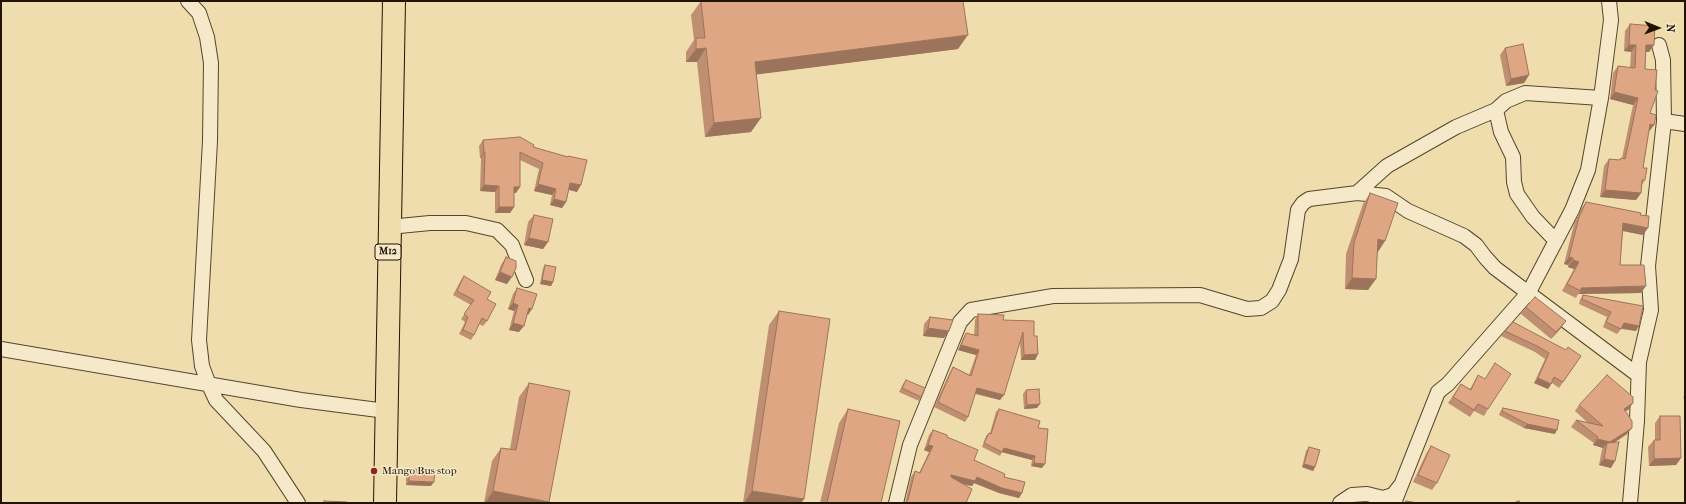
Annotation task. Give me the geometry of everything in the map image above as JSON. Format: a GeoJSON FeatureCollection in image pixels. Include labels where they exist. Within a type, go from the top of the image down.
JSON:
{"type":"FeatureCollection","features":[{"type":"Feature","properties":{"kind":"highway","name":"M12"},"geometry":{"type":"LineString","coordinates":[[385,503],[394,1]]}},
{"type":"Feature","properties":{"kind":"street"},"geometry":{"type":"LineString","coordinates":[[188,1],[199,14],[207,37],[211,63],[210,141],[199,340],[202,366],[216,400],[264,452],[298,503]]}},
{"type":"Feature","properties":{"kind":"street"},"geometry":{"type":"LineString","coordinates":[[1394,503],[1438,392],[1448,384],[1529,292],[1572,210],[1588,170],[1601,98],[1611,20],[1609,1]]}},
{"type":"Feature","properties":{"kind":"street"},"geometry":{"type":"LineString","coordinates":[[1630,503],[1637,421],[1638,375],[1642,348],[1651,310],[1648,266],[1664,122],[1662,60],[1658,45]]}},
{"type":"Feature","properties":{"kind":"street"},"geometry":{"type":"LineString","coordinates":[[1357,193],[1387,166],[1456,127],[1496,110],[1506,101],[1525,93],[1601,98]]}},
{"type":"Feature","properties":{"kind":"street"},"geometry":{"type":"LineString","coordinates":[[1496,110],[1501,132],[1513,157],[1514,182],[1517,194],[1533,217],[1556,241]]}},
{"type":"Feature","properties":{"kind":"street"},"geometry":{"type":"LineString","coordinates":[[1664,122],[1685,124]]}},
{"type":"Feature","properties":{"kind":"street"},"geometry":{"type":"LineString","coordinates":[[896,503],[910,445],[960,322],[971,310],[1053,296],[1192,295],[1200,295],[1247,309],[1261,308],[1272,301],[1278,290],[1288,266],[1294,242],[1298,210],[1303,203],[1310,199],[1357,193],[1386,196],[1408,211],[1464,236],[1476,245],[1495,268],[1638,375]]}},
{"type":"Feature","properties":{"kind":"street"},"geometry":{"type":"LineString","coordinates":[[389,227],[430,223],[466,223],[497,230],[512,245],[526,280]]}},
{"type":"Feature","properties":{"kind":"street"},"geometry":{"type":"LineString","coordinates":[[1,349],[301,400],[386,411]]}},
{"type":"Feature","properties":{"kind":"street"},"geometry":{"type":"LineString","coordinates":[[1340,503],[1352,495],[1367,494],[1383,498],[1393,495],[1402,484]]}},
{"type":"Feature","properties":{"kind":"building"},"geometry":{"type":"Polygon","coordinates":[[[701,1],[963,1],[968,35],[755,62],[761,118],[714,123],[706,48],[696,49],[696,38],[705,38],[701,1]]]}},
{"type":"Feature","properties":{"kind":"building"},"geometry":{"type":"Polygon","coordinates":[[[1630,24],[1655,26],[1654,45],[1646,45],[1645,69],[1657,70],[1655,90],[1658,91],[1650,113],[1656,115],[1654,125],[1650,124],[1643,168],[1647,168],[1645,180],[1642,180],[1641,193],[1605,190],[1609,159],[1625,159],[1638,98],[1614,92],[1618,66],[1635,68],[1636,45],[1629,45],[1630,24]]]}},
{"type":"Feature","properties":{"kind":"building"},"geometry":{"type":"Polygon","coordinates":[[[1523,44],[1529,75],[1511,79],[1505,48],[1523,44]]]}},
{"type":"Feature","properties":{"kind":"building"},"geometry":{"type":"Polygon","coordinates":[[[520,137],[534,145],[533,147],[568,157],[587,160],[581,185],[570,183],[566,202],[554,199],[556,189],[538,184],[543,163],[520,152],[520,187],[514,187],[514,207],[499,207],[499,186],[484,185],[485,152],[483,140],[520,137]]]}},
{"type":"Feature","properties":{"kind":"building"},"geometry":{"type":"Polygon","coordinates":[[[1370,193],[1398,203],[1385,241],[1378,239],[1376,279],[1352,278],[1354,243],[1370,193]]]}},
{"type":"Feature","properties":{"kind":"building"},"geometry":{"type":"Polygon","coordinates":[[[1586,202],[1649,216],[1648,228],[1623,223],[1620,265],[1644,265],[1646,286],[1581,288],[1581,291],[1567,284],[1579,262],[1569,257],[1579,217],[1586,202]]]}},
{"type":"Feature","properties":{"kind":"building"},"geometry":{"type":"Polygon","coordinates":[[[534,215],[553,219],[548,242],[529,238],[534,215]]]}},
{"type":"Feature","properties":{"kind":"building"},"geometry":{"type":"Polygon","coordinates":[[[506,257],[516,261],[516,268],[512,277],[500,272],[506,257]]]}},
{"type":"Feature","properties":{"kind":"building"},"geometry":{"type":"Polygon","coordinates":[[[545,265],[556,267],[553,282],[542,280],[545,265]]]}},
{"type":"Feature","properties":{"kind":"building"},"geometry":{"type":"Polygon","coordinates":[[[464,276],[491,292],[487,299],[496,304],[487,321],[482,318],[474,335],[463,330],[468,317],[464,314],[474,300],[457,291],[464,276]]]}},
{"type":"Feature","properties":{"kind":"building"},"geometry":{"type":"Polygon","coordinates":[[[517,288],[537,294],[532,309],[529,308],[524,326],[513,323],[518,305],[513,303],[517,288]]]}},
{"type":"Feature","properties":{"kind":"building"},"geometry":{"type":"Polygon","coordinates":[[[1583,295],[1643,306],[1639,326],[1624,323],[1621,329],[1606,322],[1611,312],[1582,299],[1583,295]]]}},
{"type":"Feature","properties":{"kind":"building"},"geometry":{"type":"Polygon","coordinates":[[[1535,297],[1566,321],[1556,332],[1526,307],[1535,297]]]}},
{"type":"Feature","properties":{"kind":"building"},"geometry":{"type":"Polygon","coordinates":[[[779,311],[830,319],[804,499],[752,491],[779,311]]]}},
{"type":"Feature","properties":{"kind":"building"},"geometry":{"type":"Polygon","coordinates":[[[978,314],[1004,315],[1003,320],[1034,321],[1034,336],[1037,336],[1038,354],[1024,355],[1023,332],[1004,395],[977,388],[968,417],[938,402],[953,367],[971,376],[979,350],[961,345],[966,333],[978,336],[978,314]]]}},
{"type":"Feature","properties":{"kind":"building"},"geometry":{"type":"Polygon","coordinates":[[[930,317],[953,320],[949,331],[928,328],[930,317]]]}},
{"type":"Feature","properties":{"kind":"building"},"geometry":{"type":"Polygon","coordinates":[[[1513,322],[1566,350],[1568,347],[1581,356],[1563,382],[1554,377],[1551,384],[1538,378],[1549,353],[1505,331],[1513,322]]]}},
{"type":"Feature","properties":{"kind":"building"},"geometry":{"type":"Polygon","coordinates":[[[1495,363],[1511,374],[1488,409],[1478,404],[1474,410],[1453,397],[1461,384],[1471,390],[1478,375],[1485,379],[1495,363]]]}},
{"type":"Feature","properties":{"kind":"building"},"geometry":{"type":"Polygon","coordinates":[[[1607,375],[1633,397],[1633,403],[1624,409],[1632,421],[1632,428],[1610,442],[1597,439],[1598,437],[1576,420],[1603,426],[1579,405],[1607,375]]]}},
{"type":"Feature","properties":{"kind":"building"},"geometry":{"type":"Polygon","coordinates":[[[906,380],[925,388],[921,397],[902,388],[906,380]]]}},
{"type":"Feature","properties":{"kind":"building"},"geometry":{"type":"Polygon","coordinates":[[[529,383],[570,391],[549,502],[493,491],[501,448],[516,450],[529,383]]]}},
{"type":"Feature","properties":{"kind":"building"},"geometry":{"type":"Polygon","coordinates":[[[1039,389],[1040,404],[1027,405],[1026,390],[1039,389]]]}},
{"type":"Feature","properties":{"kind":"building"},"geometry":{"type":"Polygon","coordinates":[[[1503,408],[1559,420],[1557,430],[1527,424],[1502,411],[1503,408]]]}},
{"type":"Feature","properties":{"kind":"building"},"geometry":{"type":"Polygon","coordinates":[[[848,409],[900,421],[881,503],[827,503],[848,409]]]}},
{"type":"Feature","properties":{"kind":"building"},"geometry":{"type":"Polygon","coordinates":[[[999,409],[1040,421],[1038,428],[1048,429],[1045,464],[1034,463],[1035,456],[1004,448],[1002,452],[984,443],[989,433],[991,434],[999,409]]]}},
{"type":"Feature","properties":{"kind":"building"},"geometry":{"type":"Polygon","coordinates":[[[1660,416],[1680,416],[1681,458],[1654,459],[1654,440],[1660,440],[1660,416]]]}},
{"type":"Feature","properties":{"kind":"building"},"geometry":{"type":"Polygon","coordinates":[[[933,430],[978,450],[974,460],[1005,474],[1004,477],[1025,482],[1022,493],[1002,488],[977,477],[975,481],[951,475],[951,477],[972,489],[966,503],[905,503],[908,500],[915,471],[920,473],[933,446],[928,445],[933,430]]]}},
{"type":"Feature","properties":{"kind":"building"},"geometry":{"type":"Polygon","coordinates":[[[1619,442],[1615,461],[1604,459],[1607,443],[1619,442]]]}},
{"type":"Feature","properties":{"kind":"building"},"geometry":{"type":"Polygon","coordinates":[[[1431,446],[1450,455],[1437,483],[1418,475],[1431,446]]]}},
{"type":"Feature","properties":{"kind":"building"},"geometry":{"type":"Polygon","coordinates":[[[1309,447],[1320,450],[1315,467],[1304,464],[1309,447]]]}},
{"type":"Feature","properties":{"kind":"building"},"geometry":{"type":"Polygon","coordinates":[[[409,469],[435,470],[434,482],[409,481],[409,469]]]}},
{"type":"Feature","properties":{"kind":"building"},"geometry":{"type":"Polygon","coordinates":[[[324,501],[347,502],[347,503],[324,503],[324,501]]]}},
{"type":"Feature","properties":{"kind":"building"},"geometry":{"type":"Polygon","coordinates":[[[1406,501],[1418,503],[1405,503],[1406,501]]]}},
{"type":"Feature","properties":{"kind":"place","name":"Mango Bus stop"},"geometry":{"type":"Point","coordinates":[374,471]}}]}
